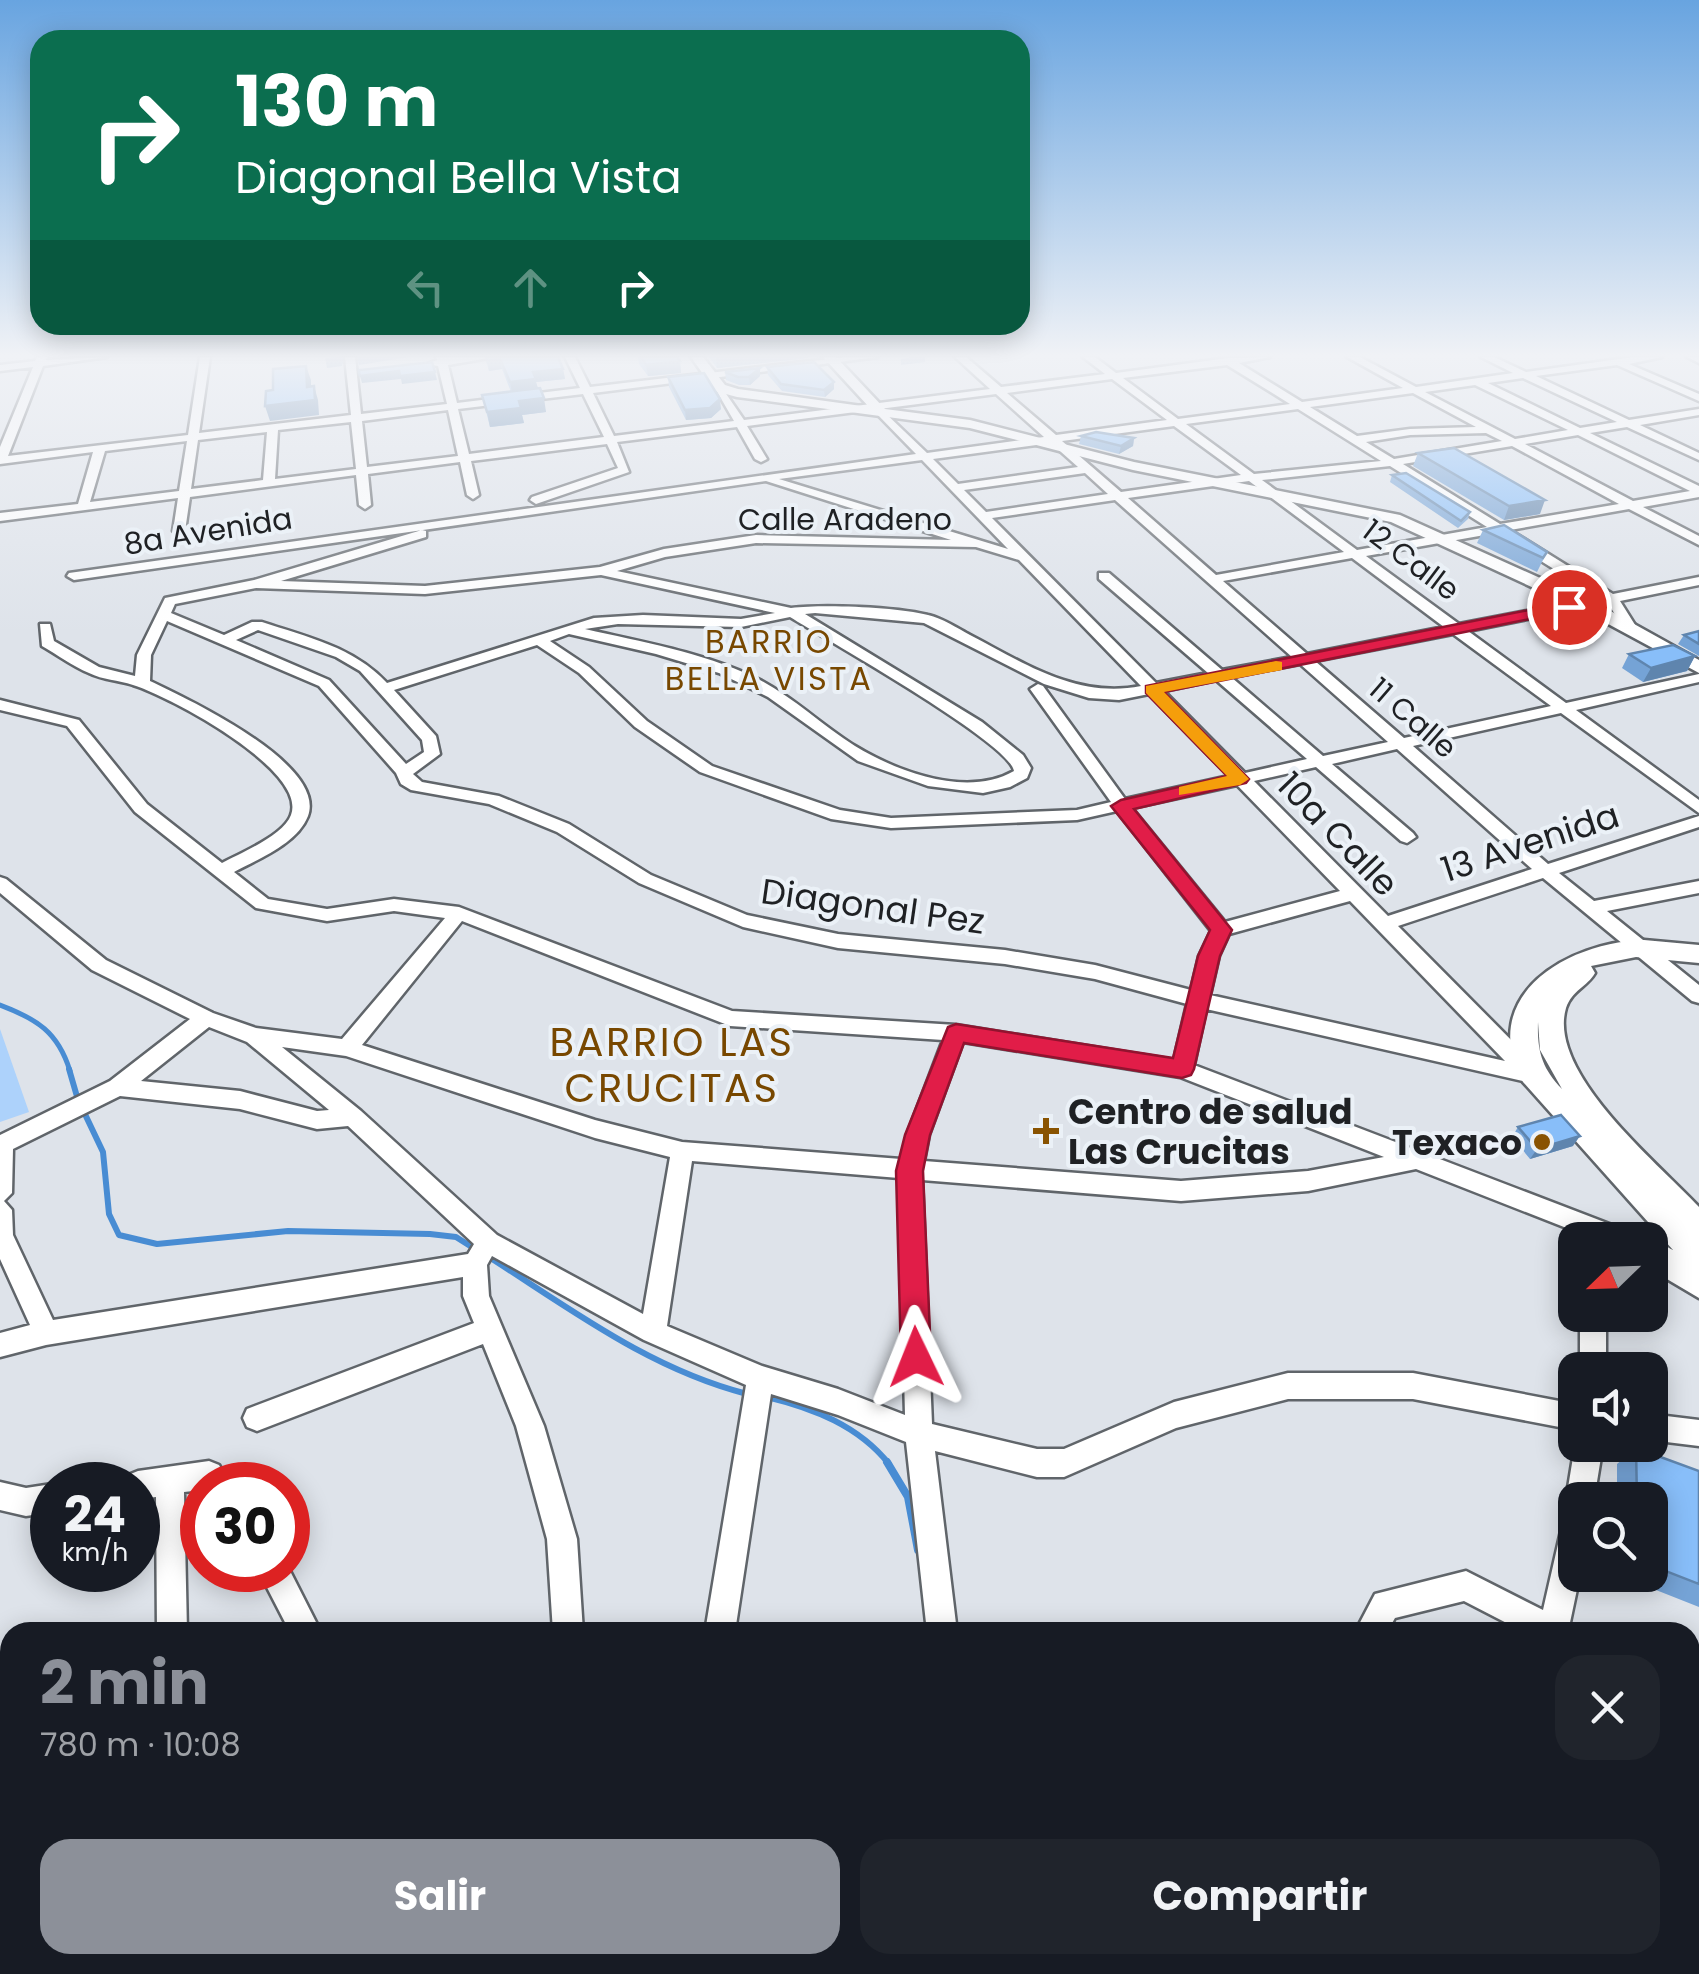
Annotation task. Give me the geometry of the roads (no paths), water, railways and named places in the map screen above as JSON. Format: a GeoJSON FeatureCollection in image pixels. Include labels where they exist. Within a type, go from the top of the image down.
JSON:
{"type":"FeatureCollection","features":[{"type":"Feature","properties":{"kind":"main road"},"geometry":{"type":"LineString","coordinates":[[1078,449],[1209,482],[1372,511],[1450,540],[1630,628],[1699,672]]}},
{"type":"Feature","properties":{"kind":"main road"},"geometry":{"type":"LineString","coordinates":[[1580,604],[1699,672]]}},
{"type":"Feature","properties":{"kind":"main road"},"geometry":{"type":"LineString","coordinates":[[1699,954],[1597,954],[1570,966],[1553,976],[1534,996],[1526,1012],[1522,1050],[1532,1075],[1699,1257]]}},
{"type":"Feature","properties":{"kind":"main road"},"geometry":{"type":"LineString","coordinates":[[1699,963],[1646,955],[1607,964],[1576,976],[1559,994],[1550,1015],[1556,1058],[1606,1124],[1699,1227]]}},
{"type":"Feature","properties":{"kind":"main road"},"geometry":{"type":"LineString","coordinates":[[1668,1262],[1699,1284]]}},
{"type":"Feature","properties":{"kind":"street"},"geometry":{"type":"LineString","coordinates":[[0,460],[91,449]]}},
{"type":"Feature","properties":{"kind":"street"},"geometry":{"type":"LineString","coordinates":[[83,506],[100,449]]}},
{"type":"Feature","properties":{"kind":"street"},"geometry":{"type":"LineString","coordinates":[[180,531],[191,449]]}},
{"type":"Feature","properties":{"kind":"street"},"geometry":{"type":"LineString","coordinates":[[269,483],[271,449]]}},
{"type":"Feature","properties":{"kind":"street"},"geometry":{"type":"LineString","coordinates":[[361,449],[365,504]]}},
{"type":"Feature","properties":{"kind":"street"},"geometry":{"type":"LineString","coordinates":[[463,449],[473,495]]}},
{"type":"Feature","properties":{"kind":"street"},"geometry":{"type":"LineString","coordinates":[[0,516],[534,449]]}},
{"type":"Feature","properties":{"kind":"street"},"geometry":{"type":"LineString","coordinates":[[512,512],[520,505],[620,473],[625,465],[617,449]]}},
{"type":"Feature","properties":{"kind":"street"},"geometry":{"type":"LineString","coordinates":[[756,449],[761,458]]}},
{"type":"Feature","properties":{"kind":"street","name":"10a Calle"},"geometry":{"type":"LineString","coordinates":[[916,449],[1532,1075],[1606,1124]]}},
{"type":"Feature","properties":{"kind":"street","name":"8a Avenida"},"geometry":{"type":"LineString","coordinates":[[74,576],[512,512],[997,449]]}},
{"type":"Feature","properties":{"kind":"street","name":"11 Calle"},"geometry":{"type":"LineString","coordinates":[[1062,449],[1545,870],[1699,996]]}},
{"type":"Feature","properties":{"kind":"street","name":"12 Calle"},"geometry":{"type":"LineString","coordinates":[[1215,449],[1699,808]]}},
{"type":"Feature","properties":{"kind":"street"},"geometry":{"type":"LineString","coordinates":[[1368,449],[1612,599],[1630,628]]}},
{"type":"Feature","properties":{"kind":"street"},"geometry":{"type":"LineString","coordinates":[[983,516],[1252,476],[1390,463],[1474,449]]}},
{"type":"Feature","properties":{"kind":"street"},"geometry":{"type":"LineString","coordinates":[[1522,449],[1628,506],[1696,537]]}},
{"type":"Feature","properties":{"kind":"street"},"geometry":{"type":"LineString","coordinates":[[1613,449],[1699,492]]}},
{"type":"Feature","properties":{"kind":"street"},"geometry":{"type":"LineString","coordinates":[[954,488],[1088,468]]}},
{"type":"Feature","properties":{"kind":"street"},"geometry":{"type":"LineString","coordinates":[[771,480],[777,486],[1024,557]]}},
{"type":"Feature","properties":{"kind":"street"},"geometry":{"type":"LineString","coordinates":[[1214,579],[1361,556],[1699,492]]}},
{"type":"Feature","properties":{"kind":"street"},"geometry":{"type":"LineString","coordinates":[[142,682],[144,655],[170,601],[256,584],[477,517]]}},
{"type":"Feature","properties":{"kind":"street","name":"Calle Aradeno"},"geometry":{"type":"LineString","coordinates":[[601,572],[664,552],[756,538],[972,544]]}},
{"type":"Feature","properties":{"kind":"street"},"geometry":{"type":"LineString","coordinates":[[256,584],[424,590],[601,572],[791,612],[976,725],[1017,758],[1022,768],[1020,774],[995,787],[952,788],[858,754],[778,696],[685,654],[568,630]]}},
{"type":"Feature","properties":{"kind":"street"},"geometry":{"type":"LineString","coordinates":[[1104,576],[1407,837]]}},
{"type":"Feature","properties":{"kind":"street"},"geometry":{"type":"LineString","coordinates":[[385,688],[618,618],[717,624],[766,620],[815,609],[926,618],[1049,681],[1106,695],[1306,660],[1699,581]]}},
{"type":"Feature","properties":{"kind":"street","name":"Diagonal Pez"},"geometry":{"type":"LineString","coordinates":[[162,614],[324,684],[407,780],[418,786],[493,800],[564,828],[644,880],[744,921],[854,943],[1005,957],[1077,969],[1532,1075]]}},
{"type":"Feature","properties":{"kind":"street"},"geometry":{"type":"LineString","coordinates":[[224,642],[257,625],[340,654],[365,668],[430,738],[434,751],[404,772]]}},
{"type":"Feature","properties":{"kind":"street"},"geometry":{"type":"LineString","coordinates":[[45,627],[47,643],[100,672],[142,682],[255,746],[289,772],[302,799],[301,812],[286,832],[220,872]]}},
{"type":"Feature","properties":{"kind":"street"},"geometry":{"type":"LineString","coordinates":[[539,640],[584,670],[642,724],[706,768],[837,815],[891,824],[1077,816],[1564,708],[1699,672]]}},
{"type":"Feature","properties":{"kind":"street"},"geometry":{"type":"LineString","coordinates":[[1038,689],[1121,806],[1221,930]]}},
{"type":"Feature","properties":{"kind":"street"},"geometry":{"type":"LineString","coordinates":[[0,706],[72,723],[141,808],[263,904],[327,915],[394,905],[459,913],[730,1018],[956,1033],[1182,1069],[1418,1159],[1564,1222]]}},
{"type":"Feature","properties":{"kind":"street","name":"13 Avenida"},"geometry":{"type":"LineString","coordinates":[[1381,925],[1699,821]]}},
{"type":"Feature","properties":{"kind":"street"},"geometry":{"type":"LineString","coordinates":[[0,883],[98,965],[206,1018],[254,1036],[347,1048],[541,1112],[682,1151],[1181,1190],[1308,1181],[1418,1159]]}},
{"type":"Feature","properties":{"kind":"street"},"geometry":{"type":"LineString","coordinates":[[1590,908],[1699,887]]}},
{"type":"Feature","properties":{"kind":"street"},"geometry":{"type":"LineString","coordinates":[[1221,930],[1352,894]]}},
{"type":"Feature","properties":{"kind":"street"},"geometry":{"type":"LineString","coordinates":[[347,1048],[459,913]]}},
{"type":"Feature","properties":{"kind":"street"},"geometry":{"type":"LineString","coordinates":[[1182,1069],[1197,999],[1221,930]]}},
{"type":"Feature","properties":{"kind":"street"},"geometry":{"type":"LineString","coordinates":[[0,1193],[1,1144],[118,1087],[206,1018]]}},
{"type":"Feature","properties":{"kind":"street"},"geometry":{"type":"LineString","coordinates":[[941,1622],[919,1434],[910,1171],[918,1135],[956,1033]]}},
{"type":"Feature","properties":{"kind":"street"},"geometry":{"type":"LineString","coordinates":[[254,1036],[353,1117],[481,1253],[759,1384],[838,1402],[919,1434],[1036,1463],[1064,1463],[1174,1415],[1288,1386],[1413,1386],[1558,1414]]}},
{"type":"Feature","properties":{"kind":"street"},"geometry":{"type":"LineString","coordinates":[[118,1087],[240,1100],[317,1120],[353,1117]]}},
{"type":"Feature","properties":{"kind":"street"},"geometry":{"type":"LineString","coordinates":[[652,1332],[682,1151]]}},
{"type":"Feature","properties":{"kind":"street"},"geometry":{"type":"LineString","coordinates":[[0,1210],[1,1235],[46,1333]]}},
{"type":"Feature","properties":{"kind":"street"},"geometry":{"type":"LineString","coordinates":[[481,1253],[476,1296],[530,1426],[562,1538],[567,1622]]}},
{"type":"Feature","properties":{"kind":"street"},"geometry":{"type":"LineString","coordinates":[[0,1345],[46,1333],[481,1253]]}},
{"type":"Feature","properties":{"kind":"street"},"geometry":{"type":"LineString","coordinates":[[1668,1253],[1699,1257]]}},
{"type":"Feature","properties":{"kind":"street"},"geometry":{"type":"LineString","coordinates":[[257,1418],[490,1328]]}},
{"type":"Feature","properties":{"kind":"street"},"geometry":{"type":"LineString","coordinates":[[722,1622],[759,1384]]}},
{"type":"Feature","properties":{"kind":"street"},"geometry":{"type":"LineString","coordinates":[[1668,1429],[1699,1433]]}},
{"type":"Feature","properties":{"kind":"street"},"geometry":{"type":"LineString","coordinates":[[160,1482],[180,1479]]}},
{"type":"Feature","properties":{"kind":"street"},"geometry":{"type":"LineString","coordinates":[[166,1622],[170,1480]]}},
{"type":"Feature","properties":{"kind":"street"},"geometry":{"type":"LineString","coordinates":[[1376,1622],[1386,1605],[1466,1586],[1535,1622]]}},
{"type":"Feature","properties":{"kind":"street"},"geometry":{"type":"LineString","coordinates":[[285,1592],[301,1622]]}},
{"type":"Feature","properties":{"kind":"street"},"geometry":{"type":"LineString","coordinates":[[1552,1622],[1560,1592]]}},
{"type":"Feature","properties":{"kind":"waterway"},"geometry":{"type":"LineString","coordinates":[[0,1005],[44,1029],[59,1046],[70,1071]]}},
{"type":"Feature","properties":{"kind":"waterway"},"geometry":{"type":"LineString","coordinates":[[69,1069],[78,1100]]}},
{"type":"Feature","properties":{"kind":"waterway"},"geometry":{"type":"LineString","coordinates":[[83,1110],[103,1152],[109,1214],[119,1235],[157,1244],[288,1231],[430,1234],[456,1237],[475,1249]]}},
{"type":"Feature","properties":{"kind":"waterway"},"geometry":{"type":"LineString","coordinates":[[489,1257],[645,1354],[677,1370],[747,1394]]}},
{"type":"Feature","properties":{"kind":"waterway"},"geometry":{"type":"LineString","coordinates":[[767,1397],[834,1420],[864,1439],[889,1464]]}},
{"type":"Feature","properties":{"kind":"waterway"},"geometry":{"type":"LineString","coordinates":[[887,1462],[908,1497],[918,1550]]}},
{"type":"Feature","properties":{"kind":"place","name":"Centro de salud Las Crucitas"},"geometry":{"type":"Point","coordinates":[1046,1131]}},
{"type":"Feature","properties":{"kind":"place","name":"Texaco"},"geometry":{"type":"Point","coordinates":[1542,1142]}},
{"type":"Feature","properties":{"kind":"district","name":"BARRIO BELLA VISTA"},"geometry":{"type":"Point","coordinates":[769,660]}},
{"type":"Feature","properties":{"kind":"district","name":"BARRIO LAS CRUCITAS"},"geometry":{"type":"Point","coordinates":[672,1065]}}]}
